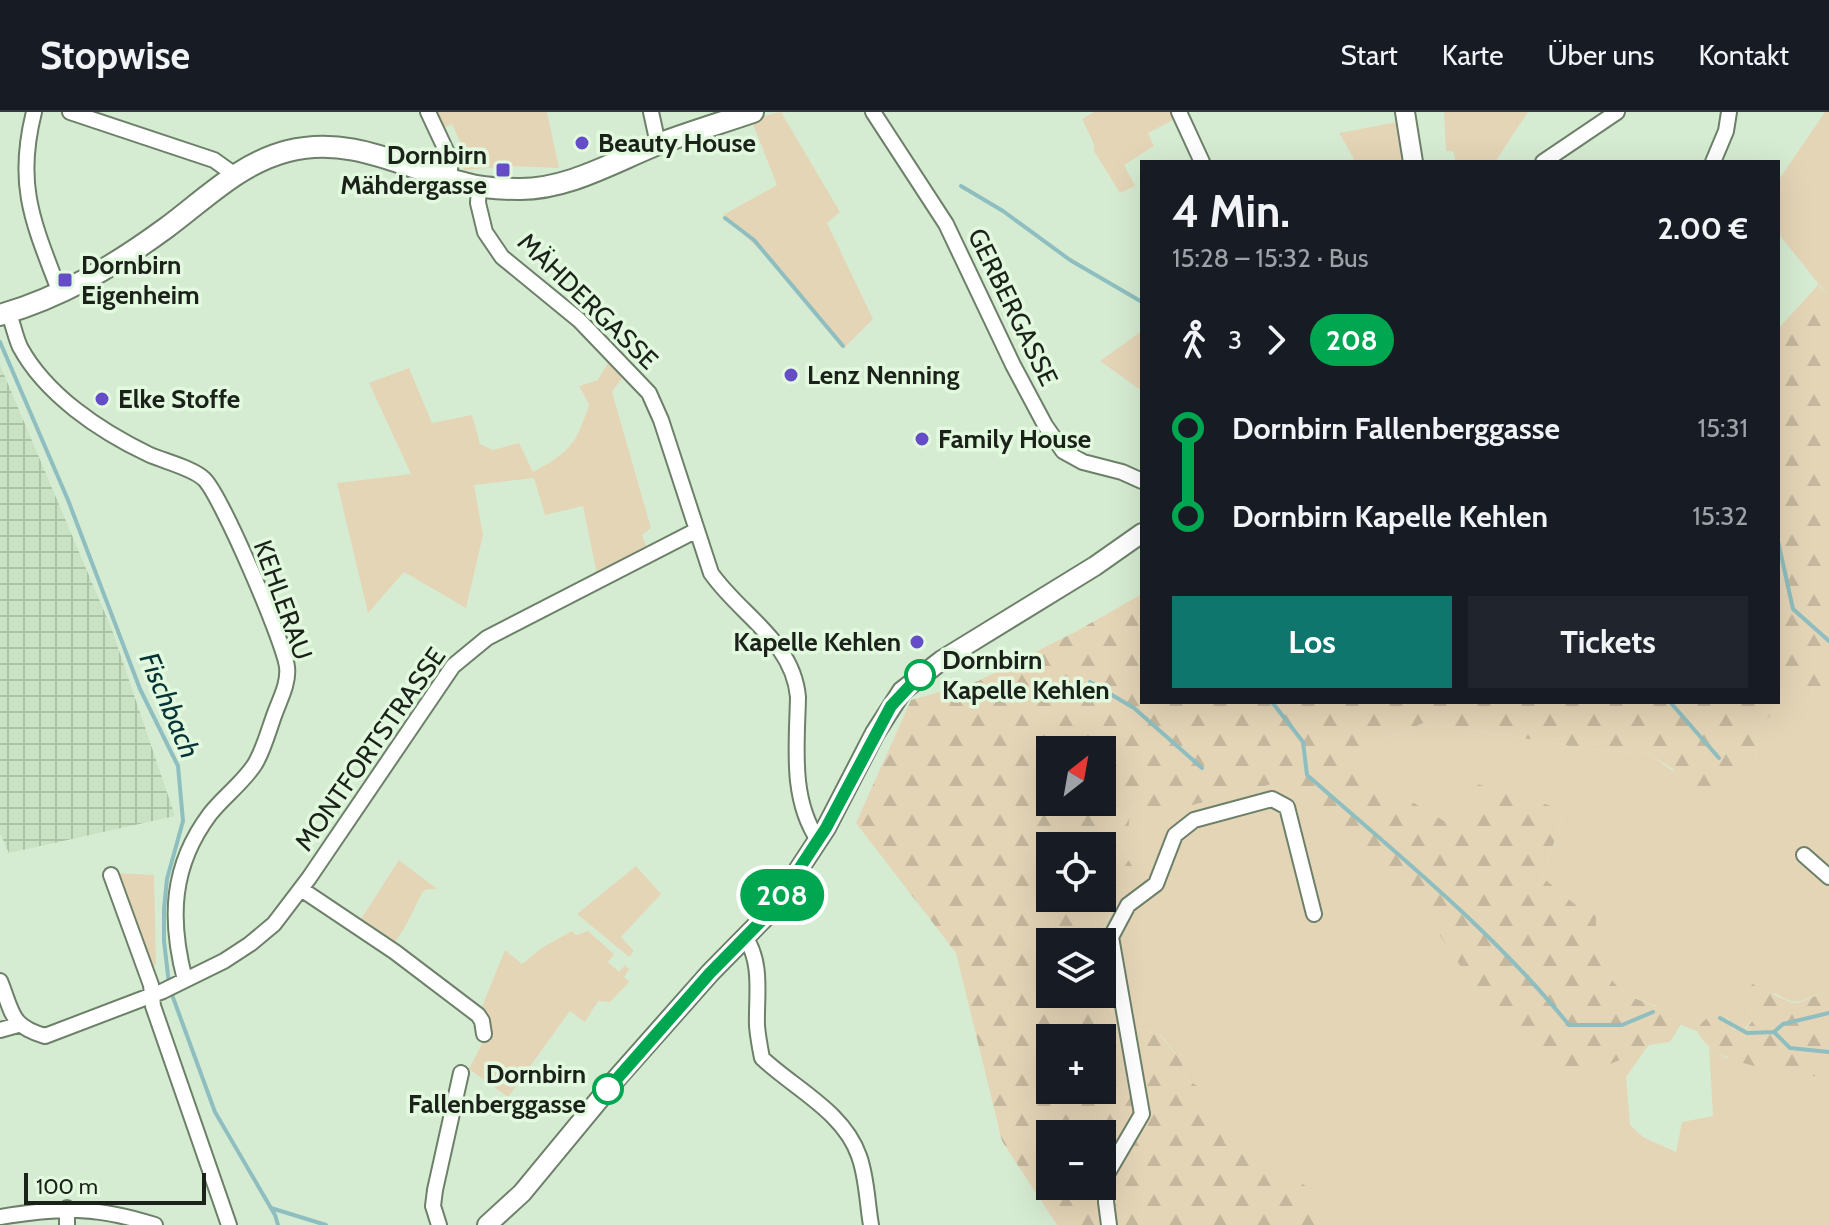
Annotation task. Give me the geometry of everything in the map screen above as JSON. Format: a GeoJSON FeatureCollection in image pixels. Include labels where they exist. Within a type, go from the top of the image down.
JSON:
{"type":"FeatureCollection","features":[{"type":"Feature","properties":{"kind":"main road"},"geometry":{"type":"LineString","coordinates":[[4,313],[60,293],[124,258],[235,175],[272,156],[324,146],[349,147],[479,186],[521,189],[556,184],[658,144],[753,112]]}},
{"type":"Feature","properties":{"kind":"street"},"geometry":{"type":"LineString","coordinates":[[34,112],[27,151],[27,193],[31,218],[60,293]]}},
{"type":"Feature","properties":{"kind":"street"},"geometry":{"type":"LineString","coordinates":[[70,112],[214,160],[235,175]]}},
{"type":"Feature","properties":{"kind":"street"},"geometry":{"type":"LineString","coordinates":[[428,112],[451,161],[449,178]]}},
{"type":"Feature","properties":{"kind":"street"},"geometry":{"type":"LineString","coordinates":[[651,112],[658,144]]}},
{"type":"Feature","properties":{"kind":"street","name":"GERBERGASSE"},"geometry":{"type":"LineString","coordinates":[[873,112],[946,224],[1013,365],[1045,425],[1063,451],[1083,462],[1140,480]]}},
{"type":"Feature","properties":{"kind":"street"},"geometry":{"type":"LineString","coordinates":[[1179,112],[1201,160]]}},
{"type":"Feature","properties":{"kind":"street"},"geometry":{"type":"LineString","coordinates":[[1405,112],[1413,160]]}},
{"type":"Feature","properties":{"kind":"street"},"geometry":{"type":"LineString","coordinates":[[1546,160],[1617,112]]}},
{"type":"Feature","properties":{"kind":"street"},"geometry":{"type":"LineString","coordinates":[[1714,160],[1726,131],[1729,112]]}},
{"type":"Feature","properties":{"kind":"street","name":"MÄHDERGASSE"},"geometry":{"type":"LineString","coordinates":[[479,186],[478,203],[485,232],[502,257],[579,320],[649,393],[661,420],[711,573],[718,584],[767,632],[790,666],[798,697],[797,778],[803,811],[818,840]]}},
{"type":"Feature","properties":{"kind":"street","name":"KEHLERAU"},"geometry":{"type":"LineString","coordinates":[[4,313],[36,371],[72,406],[148,454],[203,478],[225,513],[287,666],[286,684],[256,763],[211,812],[185,858],[175,909],[176,946],[182,982]]}},
{"type":"Feature","properties":{"kind":"street","name":"MONTFORTSTRASSE"},"geometry":{"type":"LineString","coordinates":[[0,1030],[23,1028],[45,1036],[182,982],[250,944],[274,924],[301,889],[379,778],[448,670],[487,638],[695,531]]}},
{"type":"Feature","properties":{"kind":"street"},"geometry":{"type":"LineString","coordinates":[[487,1225],[522,1193],[617,1078],[772,910],[818,840],[891,706],[911,682],[1140,534]]}},
{"type":"Feature","properties":{"kind":"street"},"geometry":{"type":"LineString","coordinates":[[1109,1225],[1107,1174],[1142,1114],[1111,937],[1128,905],[1156,884],[1175,835],[1194,820],[1272,799],[1287,807],[1314,914]]}},
{"type":"Feature","properties":{"kind":"street"},"geometry":{"type":"LineString","coordinates":[[1804,855],[1829,877]]}},
{"type":"Feature","properties":{"kind":"street"},"geometry":{"type":"LineString","coordinates":[[111,875],[151,985],[157,993],[153,1006],[229,1225]]}},
{"type":"Feature","properties":{"kind":"street","name":"MONTFORTSTRASSE"},"geometry":{"type":"LineString","coordinates":[[301,889],[395,952],[478,1015],[484,1034]]}},
{"type":"Feature","properties":{"kind":"street"},"geometry":{"type":"LineString","coordinates":[[745,937],[751,945],[759,992],[757,1026],[762,1058],[783,1078],[834,1116],[847,1131],[859,1155],[871,1225]]}},
{"type":"Feature","properties":{"kind":"street"},"geometry":{"type":"LineString","coordinates":[[0,981],[23,1028]]}},
{"type":"Feature","properties":{"kind":"street"},"geometry":{"type":"LineString","coordinates":[[439,1225],[433,1206],[435,1190],[461,1073]]}},
{"type":"Feature","properties":{"kind":"street"},"geometry":{"type":"LineString","coordinates":[[0,1217],[67,1208],[122,1214],[155,1225]]}},
{"type":"Feature","properties":{"kind":"street"},"geometry":{"type":"LineString","coordinates":[[67,1208],[67,1225]]}},
{"type":"Feature","properties":{"kind":"shaded area"},"geometry":{"type":"Polygon","coordinates":[[[0,365],[112,630],[175,816],[9,853],[0,833],[0,365]]]}},
{"type":"Feature","properties":{"kind":"green space"},"geometry":{"type":"Polygon","coordinates":[[[435,112],[547,112],[559,168],[512,166],[464,170],[462,165],[469,161],[452,124],[441,129],[435,112]]]}},
{"type":"Feature","properties":{"kind":"green space"},"geometry":{"type":"Polygon","coordinates":[[[781,112],[840,212],[827,223],[873,319],[843,349],[762,252],[723,215],[777,185],[751,119],[781,112]]]}},
{"type":"Feature","properties":{"kind":"green space"},"geometry":{"type":"Polygon","coordinates":[[[1094,112],[1171,112],[1175,119],[1148,133],[1154,146],[1124,165],[1135,186],[1120,193],[1094,151],[1094,144],[1082,119],[1094,112]]]}},
{"type":"Feature","properties":{"kind":"green space"},"geometry":{"type":"Polygon","coordinates":[[[1444,112],[1528,112],[1496,160],[1455,160],[1453,151],[1446,151],[1444,112]]]}},
{"type":"Feature","properties":{"kind":"green space"},"geometry":{"type":"Polygon","coordinates":[[[1825,112],[1829,112],[1829,297],[1780,236],[1780,178],[1825,112]]]}},
{"type":"Feature","properties":{"kind":"green space"},"geometry":{"type":"Polygon","coordinates":[[[1397,122],[1403,160],[1352,160],[1339,133],[1397,122]]]}},
{"type":"Feature","properties":{"kind":"green space"},"geometry":{"type":"Polygon","coordinates":[[[1818,285],[1829,297],[1829,699],[1809,692],[1789,692],[1780,703],[1780,327],[1818,285]]]}},
{"type":"Feature","properties":{"kind":"green space"},"geometry":{"type":"Polygon","coordinates":[[[1140,332],[1140,390],[1100,361],[1140,332]]]}},
{"type":"Feature","properties":{"kind":"green space"},"geometry":{"type":"Polygon","coordinates":[[[609,361],[624,375],[612,392],[651,528],[642,535],[646,546],[597,574],[583,506],[545,515],[534,478],[474,485],[483,535],[466,608],[404,572],[368,613],[337,483],[411,474],[369,383],[409,368],[432,423],[472,415],[480,444],[493,450],[519,443],[533,472],[564,452],[576,437],[589,404],[579,386],[598,380],[609,361]]]}},
{"type":"Feature","properties":{"kind":"green space"},"geometry":{"type":"Polygon","coordinates":[[[1140,595],[1140,704],[1779,704],[1757,732],[1755,766],[1740,784],[1720,793],[1680,792],[1673,769],[1648,754],[1588,749],[1426,722],[1350,753],[1362,772],[1461,831],[1477,784],[1565,810],[1542,877],[1577,906],[1590,909],[1596,916],[1600,957],[1619,988],[1630,996],[1662,1008],[1666,1019],[1681,1024],[1670,1042],[1649,1045],[1645,1050],[1585,1074],[1563,1066],[1483,1000],[1415,898],[1276,783],[1162,813],[1131,807],[1125,855],[1137,873],[1116,904],[1116,832],[1036,832],[1036,912],[1111,912],[1103,928],[1036,928],[1036,1008],[1111,1008],[1114,1023],[1160,1035],[1183,1063],[1186,1079],[1209,1093],[1225,1144],[1310,1188],[1331,1225],[1057,1225],[1041,1200],[1116,1200],[1116,1120],[1036,1120],[1036,1193],[1002,1141],[956,953],[856,823],[911,700],[978,681],[1140,595]]]}},
{"type":"Feature","properties":{"kind":"green space"},"geometry":{"type":"Polygon","coordinates":[[[1789,692],[1809,692],[1829,699],[1829,991],[1797,1002],[1775,993],[1747,1004],[1753,1019],[1743,1030],[1733,1028],[1728,1018],[1700,1025],[1697,1031],[1666,1019],[1657,1006],[1627,993],[1607,974],[1598,948],[1596,916],[1590,909],[1577,906],[1542,877],[1565,810],[1461,831],[1362,772],[1350,753],[1426,722],[1588,749],[1648,754],[1704,792],[1720,793],[1755,766],[1757,732],[1789,692]]]}},
{"type":"Feature","properties":{"kind":"green space"},"geometry":{"type":"Polygon","coordinates":[[[1276,783],[1415,898],[1483,1000],[1620,1059],[1645,1050],[1626,1077],[1630,1125],[1643,1137],[1676,1152],[1682,1122],[1713,1116],[1709,1047],[1726,1058],[1829,1079],[1829,1225],[1331,1225],[1309,1188],[1225,1144],[1209,1093],[1186,1079],[1183,1063],[1161,1035],[1114,1023],[1112,1008],[1116,1008],[1116,928],[1102,928],[1110,912],[1116,912],[1116,894],[1131,807],[1162,813],[1276,783]]]}},
{"type":"Feature","properties":{"kind":"green space"},"geometry":{"type":"Polygon","coordinates":[[[399,860],[437,889],[422,893],[403,931],[393,943],[359,922],[399,860]]]}},
{"type":"Feature","properties":{"kind":"green space"},"geometry":{"type":"Polygon","coordinates":[[[636,866],[661,894],[621,937],[634,951],[629,957],[577,914],[636,866]]]}},
{"type":"Feature","properties":{"kind":"green space"},"geometry":{"type":"Polygon","coordinates":[[[114,873],[154,875],[156,965],[148,968],[114,873]]]}},
{"type":"Feature","properties":{"kind":"green space"},"geometry":{"type":"Polygon","coordinates":[[[572,931],[576,935],[588,931],[614,954],[608,962],[619,972],[625,965],[629,969],[624,977],[629,982],[610,1002],[598,1001],[585,1022],[570,1011],[508,1097],[469,1069],[489,1030],[481,1009],[505,950],[522,964],[543,947],[572,931]]]}},
{"type":"Feature","properties":{"kind":"green space"},"geometry":{"type":"Polygon","coordinates":[[[1753,984],[1793,1003],[1829,991],[1829,1079],[1737,1061],[1706,1044],[1697,1031],[1712,1016],[1724,1014],[1733,1029],[1737,1030],[1749,1025],[1753,1019],[1740,995],[1753,984]]]}},
{"type":"Feature","properties":{"kind":"waterway"},"geometry":{"type":"LineString","coordinates":[[961,186],[1003,211],[1070,260],[1140,301]]}},
{"type":"Feature","properties":{"kind":"waterway"},"geometry":{"type":"LineString","coordinates":[[725,218],[754,240],[843,346]]}},
{"type":"Feature","properties":{"kind":"waterway","name":"Fischbach"},"geometry":{"type":"LineString","coordinates":[[0,342],[68,500],[140,689],[178,766],[183,821],[167,879],[164,909],[169,984]]}},
{"type":"Feature","properties":{"kind":"waterway"},"geometry":{"type":"LineString","coordinates":[[1780,550],[1793,609],[1829,641]]}},
{"type":"Feature","properties":{"kind":"waterway"},"geometry":{"type":"LineString","coordinates":[[1090,682],[1134,708],[1202,768]]}},
{"type":"Feature","properties":{"kind":"waterway"},"geometry":{"type":"LineString","coordinates":[[1274,704],[1303,742],[1307,775],[1476,925],[1569,1025],[1622,1025],[1653,1012]]}},
{"type":"Feature","properties":{"kind":"waterway"},"geometry":{"type":"LineString","coordinates":[[1672,704],[1719,758]]}},
{"type":"Feature","properties":{"kind":"waterway","name":"Fischbach"},"geometry":{"type":"LineString","coordinates":[[171,992],[215,1112],[278,1225]]}},
{"type":"Feature","properties":{"kind":"waterway"},"geometry":{"type":"LineString","coordinates":[[1720,1018],[1747,1033],[1774,1032],[1783,1024],[1829,1013]]}},
{"type":"Feature","properties":{"kind":"waterway"},"geometry":{"type":"LineString","coordinates":[[1774,1032],[1790,1048],[1829,1052]]}},
{"type":"Feature","properties":{"kind":"waterway"},"geometry":{"type":"LineString","coordinates":[[271,1208],[326,1225]]}},
{"type":"Feature","properties":{"kind":"bus line","name":"208"},"geometry":{"type":"LineString","coordinates":[[608,1089],[710,973],[772,910],[826,828],[891,706],[920,675]]}},
{"type":"Feature","properties":{"kind":"place","name":"Beauty House"},"geometry":{"type":"Point","coordinates":[582,143]}},
{"type":"Feature","properties":{"kind":"place","name":"Dornbirn Mähdergasse"},"geometry":{"type":"Point","coordinates":[503,170]}},
{"type":"Feature","properties":{"kind":"place","name":"Dornbirn Eigenheim"},"geometry":{"type":"Point","coordinates":[65,280]}},
{"type":"Feature","properties":{"kind":"place","name":"Lenz Nenning"},"geometry":{"type":"Point","coordinates":[791,375]}},
{"type":"Feature","properties":{"kind":"place","name":"Elke Stoffe"},"geometry":{"type":"Point","coordinates":[102,399]}},
{"type":"Feature","properties":{"kind":"place","name":"Family House"},"geometry":{"type":"Point","coordinates":[922,439]}},
{"type":"Feature","properties":{"kind":"place","name":"Kapelle Kehlen"},"geometry":{"type":"Point","coordinates":[917,642]}},
{"type":"Feature","properties":{"kind":"place","name":"Dornbirn Kapelle Kehlen"},"geometry":{"type":"Point","coordinates":[920,675]}},
{"type":"Feature","properties":{"kind":"place","name":"Dornbirn Fallenberggasse"},"geometry":{"type":"Point","coordinates":[608,1089]}}]}
